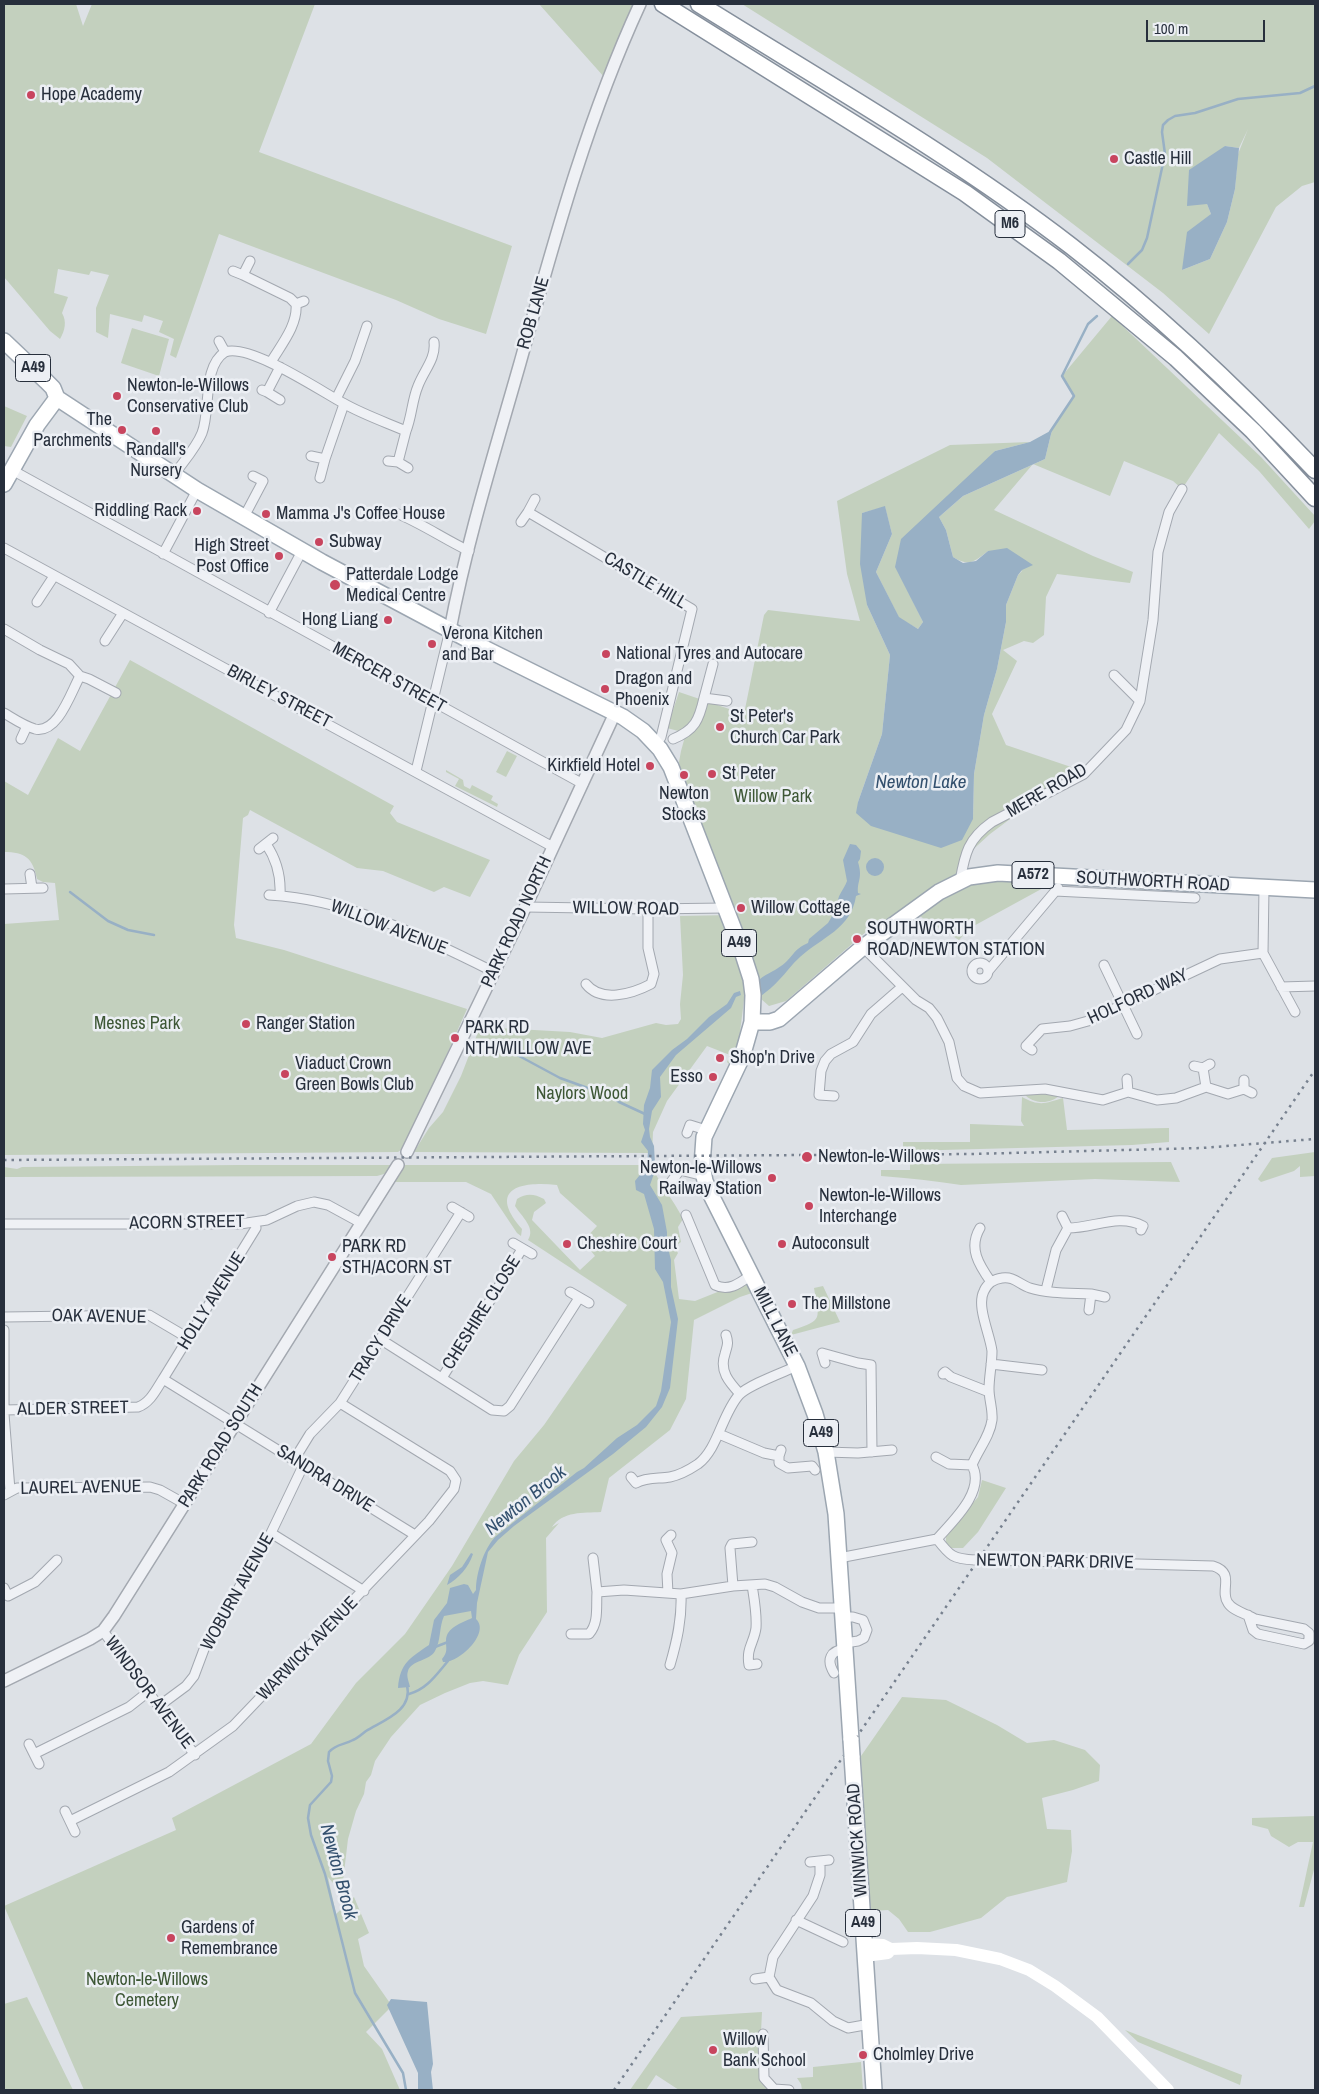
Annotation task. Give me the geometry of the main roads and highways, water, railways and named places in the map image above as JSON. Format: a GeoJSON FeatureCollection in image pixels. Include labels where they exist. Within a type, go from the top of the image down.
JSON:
{"type":"FeatureCollection","features":[{"type":"Feature","properties":{"kind":"highway","name":"M6"},"geometry":{"type":"LineString","coordinates":[[663,4],[964,193],[1059,260],[1182,364],[1253,431],[1315,498]]}},
{"type":"Feature","properties":{"kind":"highway","name":"M6"},"geometry":{"type":"LineString","coordinates":[[699,4],[975,177],[1070,245],[1113,279],[1201,356],[1268,420],[1315,470]]}},
{"type":"Feature","properties":{"kind":"main road","name":"A49"},"geometry":{"type":"LineString","coordinates":[[4,341],[53,388],[57,398],[197,490],[302,551],[450,630],[616,713],[659,741],[671,767],[746,961],[750,979],[753,1017]]}},
{"type":"Feature","properties":{"kind":"main road"},"geometry":{"type":"LineString","coordinates":[[4,484],[41,418],[57,398]]}},
{"type":"Feature","properties":{"kind":"main road","name":"SOUTHWORTH ROAD"},"geometry":{"type":"LineString","coordinates":[[753,1017],[770,1022],[779,1019],[793,1005],[863,948],[939,892],[960,881],[978,875],[998,873],[1315,890]]}},
{"type":"Feature","properties":{"kind":"main road","name":"MILL LANE"},"geometry":{"type":"LineString","coordinates":[[753,1017],[739,1067],[706,1130],[703,1145],[704,1176],[712,1197],[797,1366],[815,1414],[826,1452],[834,1500],[846,1646],[851,1740]]}},
{"type":"Feature","properties":{"kind":"main road","name":"WINWICK ROAD"},"geometry":{"type":"LineString","coordinates":[[851,1740],[874,2090]]}},
{"type":"Feature","properties":{"kind":"main road"},"geometry":{"type":"LineString","coordinates":[[865,1950],[888,1952],[890,1949],[917,1948],[956,1950],[1000,1959],[1029,1970],[1055,1986],[1097,2017],[1168,2090]]}},
{"type":"Feature","properties":{"kind":"water"},"geometry":{"type":"Polygon","coordinates":[[[1225,146],[1239,148],[1235,189],[1227,222],[1210,259],[1182,270],[1187,232],[1211,214],[1207,204],[1187,206],[1189,170],[1225,146]]]}},
{"type":"Feature","properties":{"kind":"water","name":"Newton Lake"},"geometry":{"type":"Polygon","coordinates":[[[1052,430],[1045,459],[963,496],[939,517],[946,530],[953,557],[963,563],[976,561],[988,551],[1007,548],[1033,565],[1022,570],[1018,575],[1006,605],[1006,622],[997,669],[984,715],[974,774],[973,819],[962,840],[941,848],[871,826],[856,813],[858,802],[882,734],[890,655],[867,605],[860,564],[862,513],[885,506],[892,534],[876,572],[899,617],[918,629],[923,622],[895,567],[901,539],[995,451],[1030,442],[1052,430]]]}},
{"type":"Feature","properties":{"kind":"water"},"geometry":{"type":"Polygon","coordinates":[[[850,844],[856,845],[861,851],[858,862],[860,876],[858,893],[861,894],[856,896],[848,917],[842,925],[800,957],[761,996],[758,981],[785,963],[799,948],[808,943],[809,939],[828,923],[838,906],[839,896],[847,881],[843,860],[850,844]]]}},
{"type":"Feature","properties":{"kind":"water"},"geometry":{"type":"Polygon","coordinates":[[[875,858],[881,861],[884,867],[881,873],[875,876],[869,873],[866,867],[869,861],[875,858]]]}},
{"type":"Feature","properties":{"kind":"water"},"geometry":{"type":"Polygon","coordinates":[[[740,991],[741,995],[736,997],[731,1008],[676,1055],[660,1077],[661,1097],[652,1111],[649,1129],[654,1146],[655,1164],[657,1165],[650,1185],[662,1205],[671,1260],[671,1287],[678,1319],[670,1388],[662,1407],[646,1427],[613,1454],[514,1526],[498,1540],[488,1552],[477,1603],[476,1619],[480,1625],[476,1639],[457,1658],[443,1662],[442,1659],[446,1652],[446,1641],[449,1632],[455,1626],[472,1618],[471,1611],[444,1616],[435,1651],[429,1657],[410,1667],[407,1675],[410,1687],[398,1688],[401,1673],[407,1662],[429,1645],[434,1620],[447,1603],[450,1588],[464,1584],[468,1585],[473,1594],[476,1590],[481,1562],[487,1548],[495,1537],[584,1468],[617,1438],[637,1425],[656,1406],[661,1391],[671,1322],[663,1282],[655,1269],[654,1229],[644,1194],[636,1190],[635,1181],[647,1166],[648,1151],[641,1142],[645,1130],[643,1124],[644,1105],[650,1088],[652,1070],[709,1017],[727,1004],[734,993],[740,991]]]}},
{"type":"Feature","properties":{"kind":"water"},"geometry":{"type":"Polygon","coordinates":[[[471,1553],[473,1554],[466,1568],[447,1585],[450,1575],[462,1567],[471,1553]]]}},
{"type":"Feature","properties":{"kind":"water"},"geometry":{"type":"Polygon","coordinates":[[[391,1999],[427,2002],[433,2064],[431,2072],[433,2090],[418,2090],[418,2073],[387,2005],[391,1999]]]}},
{"type":"Feature","properties":{"kind":"waterway"},"geometry":{"type":"LineString","coordinates":[[1128,264],[1142,250],[1147,238],[1165,154],[1163,125],[1168,120],[1175,116],[1195,113],[1238,99],[1300,93],[1315,86]]}},
{"type":"Feature","properties":{"kind":"waterway"},"geometry":{"type":"LineString","coordinates":[[1050,432],[1074,396],[1062,376],[1088,324],[1097,316]]}},
{"type":"Feature","properties":{"kind":"waterway"},"geometry":{"type":"LineString","coordinates":[[70,892],[108,921],[128,930],[154,935]]}},
{"type":"Feature","properties":{"kind":"waterway"},"geometry":{"type":"LineString","coordinates":[[485,1042],[508,1050],[560,1078],[610,1096],[645,1114]]}},
{"type":"Feature","properties":{"kind":"waterway"},"geometry":{"type":"LineString","coordinates":[[435,1647],[448,1642]]}},
{"type":"Feature","properties":{"kind":"waterway"},"geometry":{"type":"LineString","coordinates":[[409,1694],[426,1685],[448,1661]]}},
{"type":"Feature","properties":{"kind":"waterway","name":"Newton Brook"},"geometry":{"type":"LineString","coordinates":[[406,2090],[403,2073],[355,1993],[325,1874],[311,1835],[308,1818],[310,1805],[331,1782],[332,1776],[328,1761],[329,1752],[337,1746],[350,1742],[396,1714],[406,1702],[408,1694],[407,1685]]}},
{"type":"Feature","properties":{"kind":"railway"},"geometry":{"type":"LineString","coordinates":[[614,2090],[1315,1070]]}},
{"type":"Feature","properties":{"kind":"railway"},"geometry":{"type":"LineString","coordinates":[[4,1160],[972,1154],[1202,1148],[1315,1139]]}},
{"type":"Feature","properties":{"kind":"place","name":"Hope Academy"},"geometry":{"type":"Point","coordinates":[31,95]}},
{"type":"Feature","properties":{"kind":"place","name":"Castle Hill"},"geometry":{"type":"Point","coordinates":[1114,159]}},
{"type":"Feature","properties":{"kind":"place","name":"Newton-le-Willows Conservative Club"},"geometry":{"type":"Point","coordinates":[117,396]}},
{"type":"Feature","properties":{"kind":"place","name":"The Parchments"},"geometry":{"type":"Point","coordinates":[122,430]}},
{"type":"Feature","properties":{"kind":"place","name":"Randall's Nursery"},"geometry":{"type":"Point","coordinates":[156,431]}},
{"type":"Feature","properties":{"kind":"place","name":"Riddling Rack"},"geometry":{"type":"Point","coordinates":[197,511]}},
{"type":"Feature","properties":{"kind":"place","name":"Mamma J's Coffee House"},"geometry":{"type":"Point","coordinates":[266,514]}},
{"type":"Feature","properties":{"kind":"place","name":"Subway"},"geometry":{"type":"Point","coordinates":[319,542]}},
{"type":"Feature","properties":{"kind":"place","name":"High Street Post Office"},"geometry":{"type":"Point","coordinates":[279,556]}},
{"type":"Feature","properties":{"kind":"place","name":"Patterdale Lodge Medical Centre"},"geometry":{"type":"Point","coordinates":[335,585]}},
{"type":"Feature","properties":{"kind":"place","name":"Hong Liang"},"geometry":{"type":"Point","coordinates":[388,620]}},
{"type":"Feature","properties":{"kind":"place","name":"Verona Kitchen and Bar"},"geometry":{"type":"Point","coordinates":[432,644]}},
{"type":"Feature","properties":{"kind":"place","name":"National Tyres and Autocare"},"geometry":{"type":"Point","coordinates":[606,654]}},
{"type":"Feature","properties":{"kind":"place","name":"Dragon and Phoenix"},"geometry":{"type":"Point","coordinates":[605,689]}},
{"type":"Feature","properties":{"kind":"place","name":"St Peter's Church Car Park"},"geometry":{"type":"Point","coordinates":[720,727]}},
{"type":"Feature","properties":{"kind":"place","name":"Kirkfield Hotel"},"geometry":{"type":"Point","coordinates":[650,766]}},
{"type":"Feature","properties":{"kind":"place","name":"St Peter"},"geometry":{"type":"Point","coordinates":[712,774]}},
{"type":"Feature","properties":{"kind":"place","name":"Newton Stocks"},"geometry":{"type":"Point","coordinates":[684,775]}},
{"type":"Feature","properties":{"kind":"place","name":"Willow Cottage"},"geometry":{"type":"Point","coordinates":[741,908]}},
{"type":"Feature","properties":{"kind":"place","name":"SOUTHWORTH ROAD/NEWTON STATION"},"geometry":{"type":"Point","coordinates":[857,939]}},
{"type":"Feature","properties":{"kind":"place","name":"Ranger Station"},"geometry":{"type":"Point","coordinates":[246,1024]}},
{"type":"Feature","properties":{"kind":"place","name":"PARK RD NTH/WILLOW AVE"},"geometry":{"type":"Point","coordinates":[455,1038]}},
{"type":"Feature","properties":{"kind":"place","name":"Shop'n Drive"},"geometry":{"type":"Point","coordinates":[720,1058]}},
{"type":"Feature","properties":{"kind":"place","name":"Viaduct Crown Green Bowls Club"},"geometry":{"type":"Point","coordinates":[285,1074]}},
{"type":"Feature","properties":{"kind":"place","name":"Esso"},"geometry":{"type":"Point","coordinates":[713,1077]}},
{"type":"Feature","properties":{"kind":"place","name":"Newton-le-Willows"},"geometry":{"type":"Point","coordinates":[807,1157]}},
{"type":"Feature","properties":{"kind":"place","name":"Newton-le-Willows Railway Station"},"geometry":{"type":"Point","coordinates":[772,1178]}},
{"type":"Feature","properties":{"kind":"place","name":"Newton-le-Willows Interchange"},"geometry":{"type":"Point","coordinates":[809,1206]}},
{"type":"Feature","properties":{"kind":"place","name":"Cheshire Court"},"geometry":{"type":"Point","coordinates":[567,1244]}},
{"type":"Feature","properties":{"kind":"place","name":"Autoconsult"},"geometry":{"type":"Point","coordinates":[782,1244]}},
{"type":"Feature","properties":{"kind":"place","name":"PARK RD STH/ACORN ST"},"geometry":{"type":"Point","coordinates":[332,1257]}},
{"type":"Feature","properties":{"kind":"place","name":"The Millstone"},"geometry":{"type":"Point","coordinates":[792,1304]}},
{"type":"Feature","properties":{"kind":"place","name":"Gardens of Remembrance"},"geometry":{"type":"Point","coordinates":[171,1938]}},
{"type":"Feature","properties":{"kind":"place","name":"Willow Bank School"},"geometry":{"type":"Point","coordinates":[713,2050]}},
{"type":"Feature","properties":{"kind":"place","name":"Cholmley Drive"},"geometry":{"type":"Point","coordinates":[863,2055]}},
{"type":"Feature","properties":{"kind":"park label","name":"Willow Park"},"geometry":{"type":"Point","coordinates":[773,797]}},
{"type":"Feature","properties":{"kind":"park label","name":"Mesnes Park"},"geometry":{"type":"Point","coordinates":[137,1024]}},
{"type":"Feature","properties":{"kind":"park label","name":"Naylors Wood"},"geometry":{"type":"Point","coordinates":[582,1094]}},
{"type":"Feature","properties":{"kind":"park label","name":"Newton-le-Willows Cemetery"},"geometry":{"type":"Point","coordinates":[147,1990]}}]}
